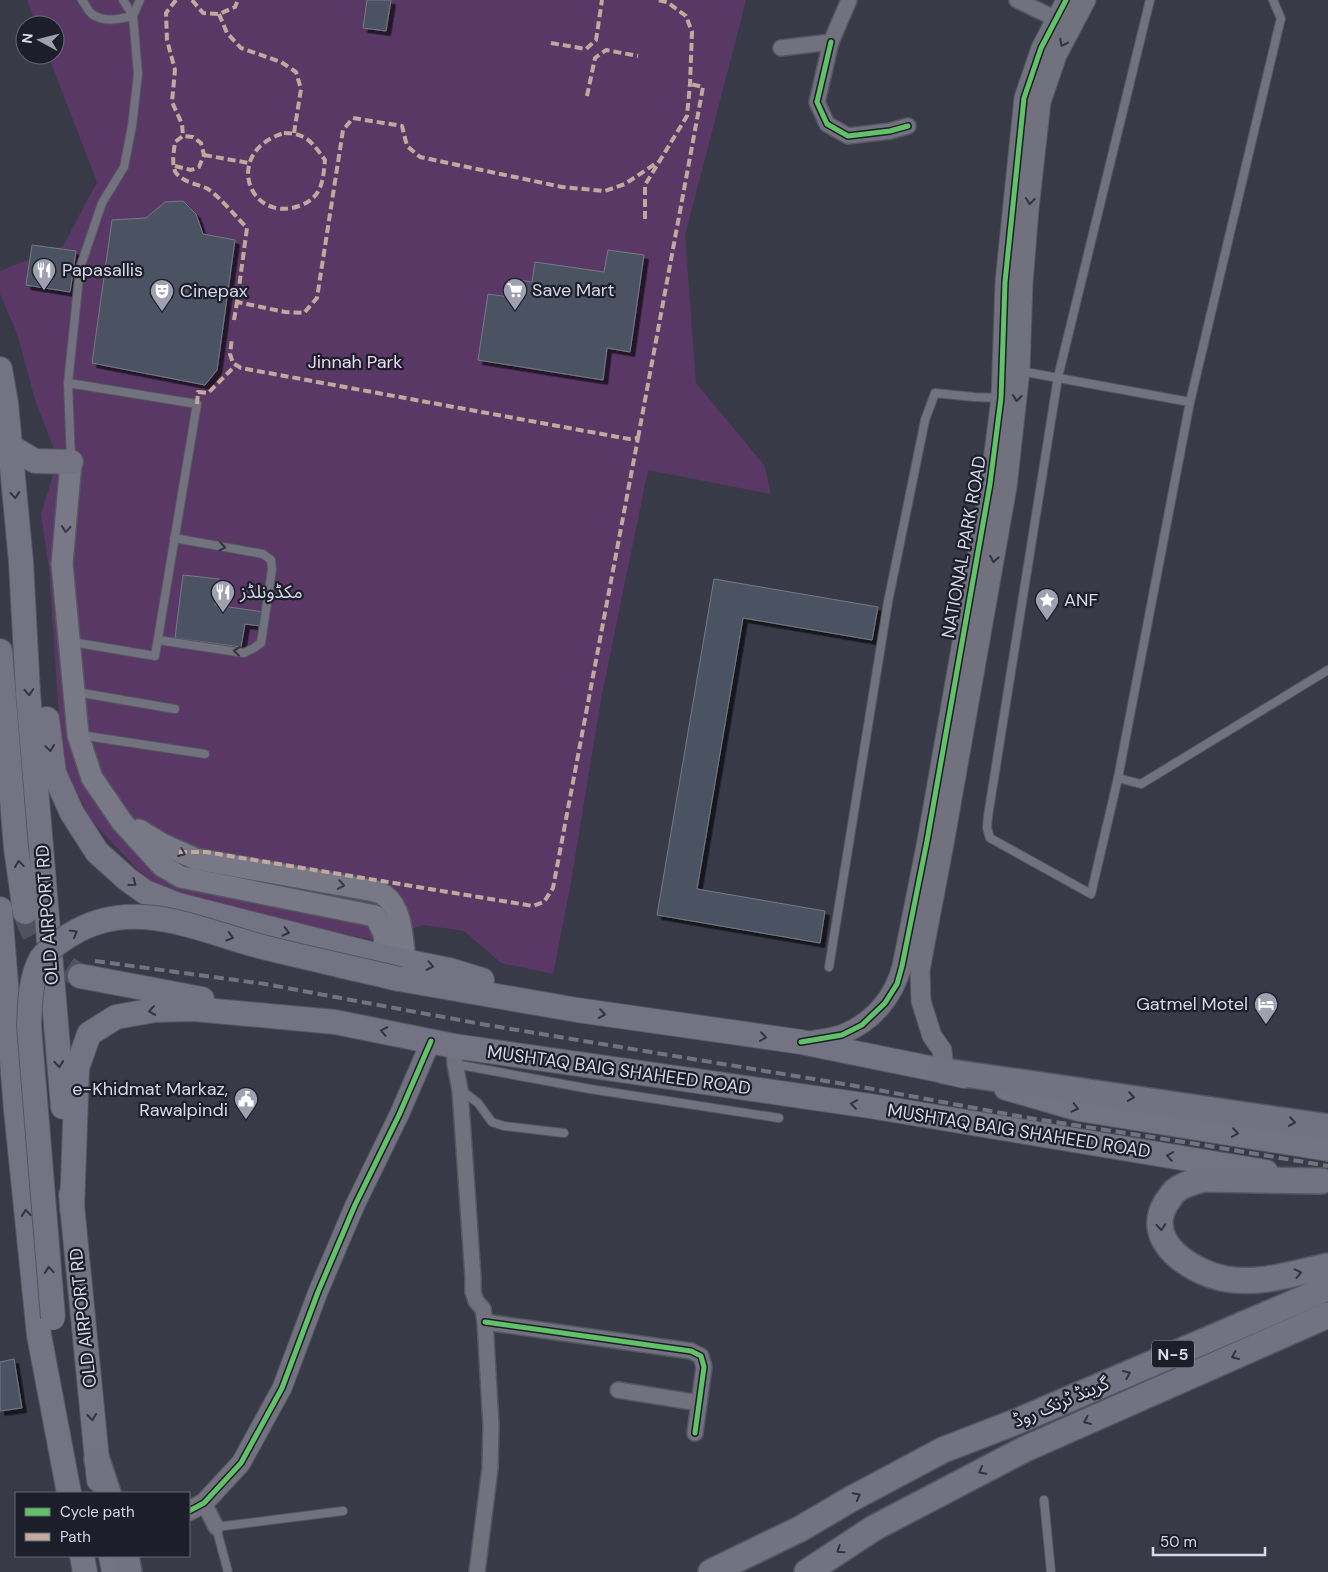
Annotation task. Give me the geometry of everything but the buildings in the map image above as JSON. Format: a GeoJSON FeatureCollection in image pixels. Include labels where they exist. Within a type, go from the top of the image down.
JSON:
{"type":"FeatureCollection","features":[{"type":"Feature","properties":{"kind":"highway"},"geometry":{"type":"LineString","coordinates":[[944,1071],[1328,1127]]}},
{"type":"Feature","properties":{"kind":"highway"},"geometry":{"type":"LineString","coordinates":[[1325,1182],[1204,1180],[1186,1185],[1175,1191],[1161,1212],[1160,1226],[1162,1238],[1182,1260],[1194,1267],[1225,1279],[1244,1281],[1276,1278],[1328,1266]]}},
{"type":"Feature","properties":{"kind":"highway","name":"گرینڈ ٹرنک روڈ"},"geometry":{"type":"LineString","coordinates":[[711,1572],[800,1529],[851,1499],[943,1450],[1018,1421],[1328,1288]]}},
{"type":"Feature","properties":{"kind":"highway","name":"گرینڈ ٹرنک روڈ"},"geometry":{"type":"LineString","coordinates":[[808,1571],[874,1528],[1025,1449],[1328,1315]]}},
{"type":"Feature","properties":{"kind":"highway"},"geometry":{"type":"LineString","coordinates":[[1264,1343],[1328,1334]]}},
{"type":"Feature","properties":{"kind":"highway"},"geometry":{"type":"LineString","coordinates":[[97,1460],[108,1492]]}},
{"type":"Feature","properties":{"kind":"highway"},"geometry":{"type":"LineString","coordinates":[[126,1557],[129,1572]]}},
{"type":"Feature","properties":{"kind":"main road","name":"OLD AIRPORT RD"},"geometry":{"type":"LineString","coordinates":[[0,369],[11,447],[21,562],[28,694],[56,1036],[101,1492]]}},
{"type":"Feature","properties":{"kind":"main road"},"geometry":{"type":"LineString","coordinates":[[11,447],[35,461],[71,462],[62,564],[78,734],[92,778],[122,822],[162,866],[181,877],[375,916],[384,933],[385,942],[382,949],[375,955]]}},
{"type":"Feature","properties":{"kind":"main road"},"geometry":{"type":"LineString","coordinates":[[21,562],[33,608],[42,658],[54,774],[72,813],[97,852],[145,892],[178,905],[375,955],[402,970]]}},
{"type":"Feature","properties":{"kind":"main road"},"geometry":{"type":"LineString","coordinates":[[0,651],[16,848],[25,912]]}},
{"type":"Feature","properties":{"kind":"main road"},"geometry":{"type":"LineString","coordinates":[[92,778],[125,817],[142,832],[162,844],[196,859],[369,890],[382,894],[395,908],[399,919],[402,970]]}},
{"type":"Feature","properties":{"kind":"main road"},"geometry":{"type":"LineString","coordinates":[[0,908],[28,1235],[39,1335],[56,1435],[69,1492]]}},
{"type":"Feature","properties":{"kind":"main road"},"geometry":{"type":"LineString","coordinates":[[56,1435],[53,1318],[29,1026],[31,996],[41,959],[57,943],[95,922],[119,916],[147,916],[260,946],[402,970],[577,1010],[801,1042],[944,1071],[1079,1109],[1328,1149]]}},
{"type":"Feature","properties":{"kind":"main road"},"geometry":{"type":"LineString","coordinates":[[11,1048],[15,998],[20,978],[35,972],[45,978],[56,1036]]}},
{"type":"Feature","properties":{"kind":"main road"},"geometry":{"type":"LineString","coordinates":[[80,976],[335,1022]]}},
{"type":"Feature","properties":{"kind":"main road","name":"MUSHTAQ BAIG SHAHEED ROAD"},"geometry":{"type":"LineString","coordinates":[[72,1209],[77,1068],[89,1034],[116,1018],[155,1010],[194,1009],[335,1022],[447,1050],[870,1106],[1325,1182]]}},
{"type":"Feature","properties":{"kind":"main road"},"geometry":{"type":"LineString","coordinates":[[742,1572],[800,1529]]}},
{"type":"Feature","properties":{"kind":"main road"},"geometry":{"type":"LineString","coordinates":[[82,1557],[85,1572]]}},
{"type":"Feature","properties":{"kind":"main road"},"geometry":{"type":"LineString","coordinates":[[111,1557],[114,1572]]}},
{"type":"Feature","properties":{"kind":"street"},"geometry":{"type":"LineString","coordinates":[[849,0],[831,42],[817,102],[827,124],[848,136],[890,131],[908,126]]}},
{"type":"Feature","properties":{"kind":"street"},"geometry":{"type":"LineString","coordinates":[[1018,0],[1039,5],[1056,19]]}},
{"type":"Feature","properties":{"kind":"street","name":"NATIONAL PARK ROAD"},"geometry":{"type":"LineString","coordinates":[[801,1042],[842,1035],[862,1025],[885,1003],[897,984],[902,966],[927,842],[990,484],[1001,398],[1005,282],[1024,98],[1041,48],[1066,0]]}},
{"type":"Feature","properties":{"kind":"street","name":"NATIONAL PARK ROAD"},"geometry":{"type":"LineString","coordinates":[[944,1071],[942,1050],[932,1036],[921,1001],[920,970],[1007,487],[1020,370],[1023,283],[1041,102],[1057,55],[1086,0]]}},
{"type":"Feature","properties":{"kind":"street"},"geometry":{"type":"LineString","coordinates":[[781,48],[831,42]]}},
{"type":"Feature","properties":{"kind":"street"},"geometry":{"type":"LineString","coordinates":[[447,1050],[460,1090],[473,1292],[476,1301],[483,1308],[490,1397],[490,1468],[476,1572]]}},
{"type":"Feature","properties":{"kind":"street"},"geometry":{"type":"LineString","coordinates":[[216,1527],[196,1507],[241,1463],[282,1388],[318,1292],[355,1205],[399,1115],[447,1050]]}},
{"type":"Feature","properties":{"kind":"street"},"geometry":{"type":"LineString","coordinates":[[485,1322],[691,1351],[701,1356],[704,1367],[695,1433]]}},
{"type":"Feature","properties":{"kind":"street"},"geometry":{"type":"LineString","coordinates":[[618,1390],[699,1404]]}},
{"type":"Feature","properties":{"kind":"lane"},"geometry":{"type":"LineString","coordinates":[[82,0],[92,14],[102,18],[115,20],[133,16]]}},
{"type":"Feature","properties":{"kind":"lane"},"geometry":{"type":"LineString","coordinates":[[71,462],[68,383],[80,268],[102,203],[124,167],[132,126],[138,74],[133,16],[123,0]]}},
{"type":"Feature","properties":{"kind":"lane"},"geometry":{"type":"LineString","coordinates":[[133,16],[140,0]]}},
{"type":"Feature","properties":{"kind":"lane"},"geometry":{"type":"LineString","coordinates":[[1150,0],[1058,378],[987,828],[990,838],[1091,894],[1118,778],[1190,402],[1280,26],[1281,19],[1273,0]]}},
{"type":"Feature","properties":{"kind":"lane"},"geometry":{"type":"LineString","coordinates":[[1020,370],[1190,402]]}},
{"type":"Feature","properties":{"kind":"lane"},"geometry":{"type":"LineString","coordinates":[[68,383],[197,404],[155,656],[69,641]]}},
{"type":"Feature","properties":{"kind":"lane"},"geometry":{"type":"LineString","coordinates":[[829,967],[888,602],[925,420],[936,393],[1001,398]]}},
{"type":"Feature","properties":{"kind":"lane"},"geometry":{"type":"LineString","coordinates":[[158,640],[244,652],[261,643],[272,568],[271,560],[262,554],[174,538]]}},
{"type":"Feature","properties":{"kind":"lane"},"geometry":{"type":"LineString","coordinates":[[1118,778],[1140,784],[1328,670]]}},
{"type":"Feature","properties":{"kind":"lane"},"geometry":{"type":"LineString","coordinates":[[74,692],[175,709]]}},
{"type":"Feature","properties":{"kind":"lane"},"geometry":{"type":"LineString","coordinates":[[78,734],[205,754]]}},
{"type":"Feature","properties":{"kind":"lane"},"geometry":{"type":"LineString","coordinates":[[447,1050],[590,1089],[778,1118]]}},
{"type":"Feature","properties":{"kind":"lane"},"geometry":{"type":"LineString","coordinates":[[460,1090],[478,1103],[492,1122],[504,1126],[564,1133]]}},
{"type":"Feature","properties":{"kind":"lane"},"geometry":{"type":"LineString","coordinates":[[1044,1500],[1051,1572]]}},
{"type":"Feature","properties":{"kind":"lane"},"geometry":{"type":"LineString","coordinates":[[228,1572],[216,1527],[343,1511]]}},
{"type":"Feature","properties":{"kind":"green space","name":"Jinnah Park"},"geometry":{"type":"Polygon","coordinates":[[[27,0],[746,0],[685,236],[696,383],[764,465],[771,494],[648,470],[602,694],[570,888],[553,974],[501,963],[464,931],[424,925],[374,940],[194,903],[156,887],[91,820],[62,762],[49,569],[41,514],[58,459],[35,400],[18,336],[0,294],[0,271],[63,246],[97,182],[52,65],[65,65],[65,15],[33,15],[27,0]]]}},
{"type":"Feature","properties":{"kind":"tunnel"},"geometry":{"type":"LineString","coordinates":[[25,912],[34,934],[45,950],[80,976]]}},
{"type":"Feature","properties":{"kind":"railway"},"geometry":{"type":"LineString","coordinates":[[95,961],[265,984],[481,1024],[856,1086],[1029,1118],[1328,1166]]}},
{"type":"Feature","properties":{"kind":"marked path"},"geometry":{"type":"LineString","coordinates":[[176,0],[166,13],[167,40],[175,70],[172,102],[182,124],[183,136],[175,142],[174,166],[176,173],[183,179],[212,192],[247,228],[237,302],[285,312],[304,313],[317,298],[343,130],[353,118],[402,126],[407,146],[420,157],[562,187],[605,191],[625,184],[658,162]]}},
{"type":"Feature","properties":{"kind":"marked path"},"geometry":{"type":"LineString","coordinates":[[192,0],[203,13],[219,14],[235,7],[238,0]]}},
{"type":"Feature","properties":{"kind":"marked path"},"geometry":{"type":"LineString","coordinates":[[551,43],[586,49],[596,40],[602,0]]}},
{"type":"Feature","properties":{"kind":"marked path"},"geometry":{"type":"LineString","coordinates":[[645,219],[645,185],[687,116],[690,84],[692,32],[686,16],[667,2],[658,0]]}},
{"type":"Feature","properties":{"kind":"marked path"},"geometry":{"type":"LineString","coordinates":[[219,14],[227,33],[241,48],[281,62],[296,72],[301,89],[294,133]]}},
{"type":"Feature","properties":{"kind":"marked path"},"geometry":{"type":"LineString","coordinates":[[587,96],[595,58],[606,50],[638,56]]}},
{"type":"Feature","properties":{"kind":"marked path"},"geometry":{"type":"LineString","coordinates":[[638,438],[703,87],[690,84]]}},
{"type":"Feature","properties":{"kind":"marked path"},"geometry":{"type":"LineString","coordinates":[[284,133],[292,133],[308,140],[325,160],[322,182],[317,193],[307,203],[281,209],[267,205],[256,196],[250,183],[248,169],[253,155],[265,142],[284,133]]}},
{"type":"Feature","properties":{"kind":"marked path"},"geometry":{"type":"LineString","coordinates":[[175,166],[191,170],[199,167],[204,155],[201,143],[193,137],[183,136]]}},
{"type":"Feature","properties":{"kind":"marked path"},"geometry":{"type":"LineString","coordinates":[[204,155],[249,163]]}},
{"type":"Feature","properties":{"kind":"marked path"},"geometry":{"type":"LineString","coordinates":[[234,320],[237,302]]}},
{"type":"Feature","properties":{"kind":"marked path"},"geometry":{"type":"LineString","coordinates":[[179,852],[206,852],[533,906],[544,902],[553,888],[638,438],[629,439],[241,368],[233,363],[230,354],[232,338]]}},
{"type":"Feature","properties":{"kind":"marked path"},"geometry":{"type":"LineString","coordinates":[[197,404],[198,392],[208,393],[236,365]]}},
{"type":"Feature","properties":{"kind":"cycle path"},"geometry":{"type":"LineString","coordinates":[[801,1042],[842,1035],[862,1025],[885,1003],[897,984],[902,966],[927,841],[990,484],[1001,398],[1005,282],[1024,98],[1041,48],[1066,0]]}},
{"type":"Feature","properties":{"kind":"cycle path"},"geometry":{"type":"LineString","coordinates":[[831,42],[817,102],[827,124],[848,136],[890,131],[908,126]]}},
{"type":"Feature","properties":{"kind":"cycle path"},"geometry":{"type":"LineString","coordinates":[[190,1510],[204,1503],[241,1463],[282,1388],[318,1292],[355,1205],[399,1115],[431,1041]]}},
{"type":"Feature","properties":{"kind":"cycle path"},"geometry":{"type":"LineString","coordinates":[[485,1322],[691,1351],[701,1356],[704,1367],[695,1433]]}},
{"type":"Feature","properties":{"kind":"place","name":"Papasallis"},"geometry":{"type":"Point","coordinates":[44,291]}},
{"type":"Feature","properties":{"kind":"place","name":"Save Mart"},"geometry":{"type":"Point","coordinates":[515,311]}},
{"type":"Feature","properties":{"kind":"place","name":"Cinepax"},"geometry":{"type":"Point","coordinates":[162,312]}},
{"type":"Feature","properties":{"kind":"place","name":"مکڈونلڈز"},"geometry":{"type":"Point","coordinates":[223,613]}},
{"type":"Feature","properties":{"kind":"place","name":"ANF"},"geometry":{"type":"Point","coordinates":[1047,621]}},
{"type":"Feature","properties":{"kind":"place","name":"Gatmel Motel"},"geometry":{"type":"Point","coordinates":[1266,1025]}},
{"type":"Feature","properties":{"kind":"place","name":"e-Khidmat Markaz, Rawalpindi"},"geometry":{"type":"Point","coordinates":[246,1120]}}]}
